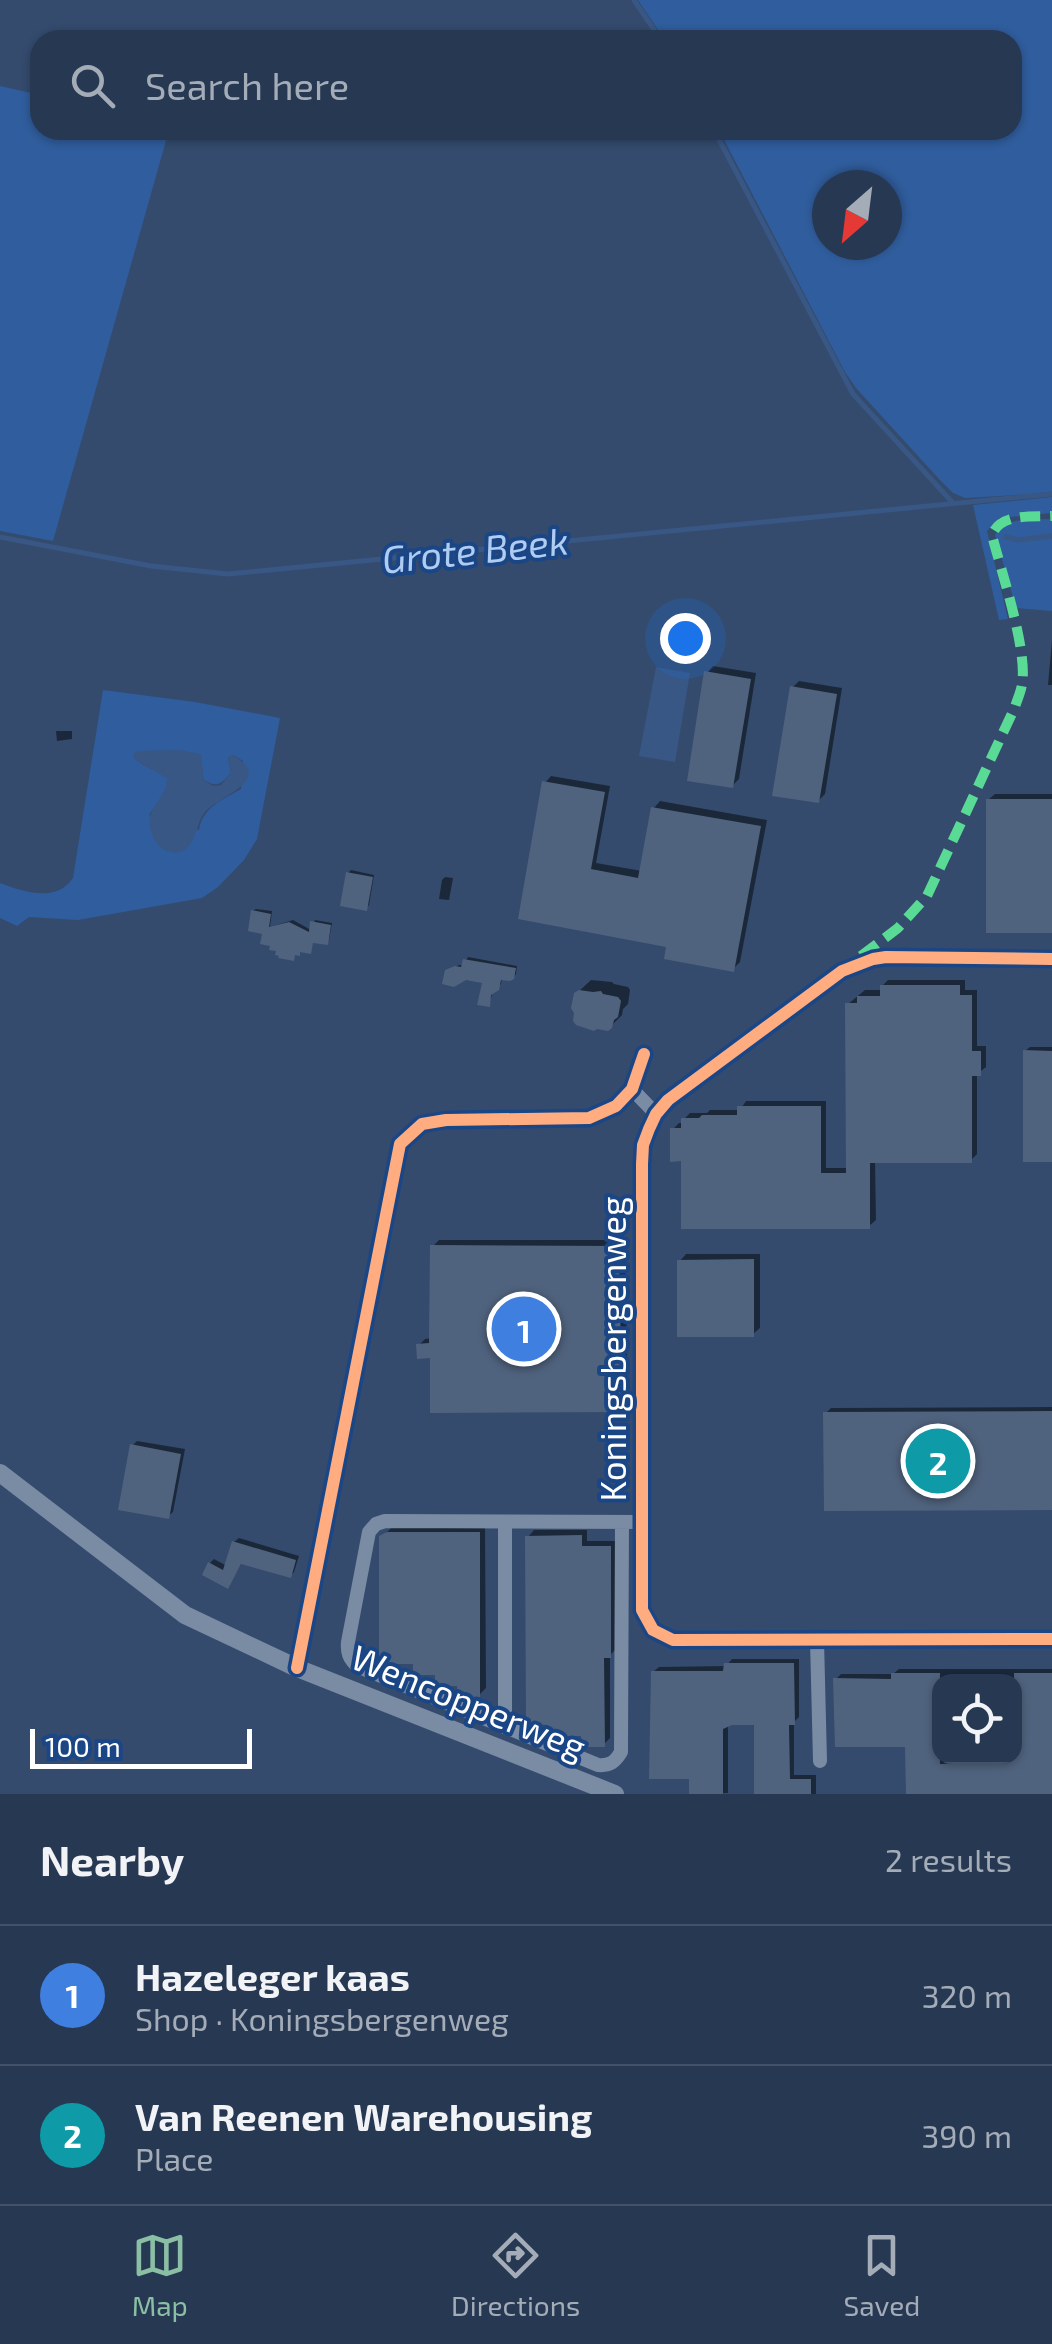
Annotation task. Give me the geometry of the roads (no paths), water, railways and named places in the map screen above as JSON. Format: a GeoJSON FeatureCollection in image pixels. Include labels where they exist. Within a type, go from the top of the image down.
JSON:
{"type":"FeatureCollection","features":[{"type":"Feature","properties":{"kind":"street"},"geometry":{"type":"LineString","coordinates":[[632,1089],[656,1114],[668,1100],[842,972],[873,958],[1052,958]]}},
{"type":"Feature","properties":{"kind":"street"},"geometry":{"type":"LineString","coordinates":[[297,1668],[400,1144],[422,1124],[446,1120],[589,1118],[616,1106],[632,1089],[644,1054]]}},
{"type":"Feature","properties":{"kind":"street","name":"Koningsbergenweg"},"geometry":{"type":"LineString","coordinates":[[656,1114],[643,1145],[642,1164],[642,1610],[653,1630],[664,1637],[690,1641],[1052,1638]]}},
{"type":"Feature","properties":{"kind":"street","name":"Wencopperweg"},"geometry":{"type":"LineString","coordinates":[[0,1473],[210,1628],[297,1668],[615,1794]]}},
{"type":"Feature","properties":{"kind":"street","name":"Koningsbergenweg"},"geometry":{"type":"LineString","coordinates":[[622,1522],[621,1752],[606,1766],[357,1666],[347,1652],[367,1543],[376,1524],[385,1522],[622,1522],[642,1522]]}},
{"type":"Feature","properties":{"kind":"street"},"geometry":{"type":"LineString","coordinates":[[505,1522],[506,1727]]}},
{"type":"Feature","properties":{"kind":"street"},"geometry":{"type":"LineString","coordinates":[[817,1640],[820,1762]]}},
{"type":"Feature","properties":{"kind":"waterway"},"geometry":{"type":"LineString","coordinates":[[634,0],[654,30]]}},
{"type":"Feature","properties":{"kind":"waterway"},"geometry":{"type":"LineString","coordinates":[[719,140],[853,394],[953,503]]}},
{"type":"Feature","properties":{"kind":"waterway","name":"Grote Beek"},"geometry":{"type":"LineString","coordinates":[[0,537],[151,566],[228,574],[1052,494]]}},
{"type":"Feature","properties":{"kind":"waterway"},"geometry":{"type":"LineString","coordinates":[[1006,537],[1018,540],[1052,536]]}},
{"type":"Feature","properties":{"kind":"place","name":"Hazeleger kaas"},"geometry":{"type":"Point","coordinates":[524,1329]}},
{"type":"Feature","properties":{"kind":"place","name":"Van Reenen Warehousing"},"geometry":{"type":"Point","coordinates":[938,1461]}}]}
